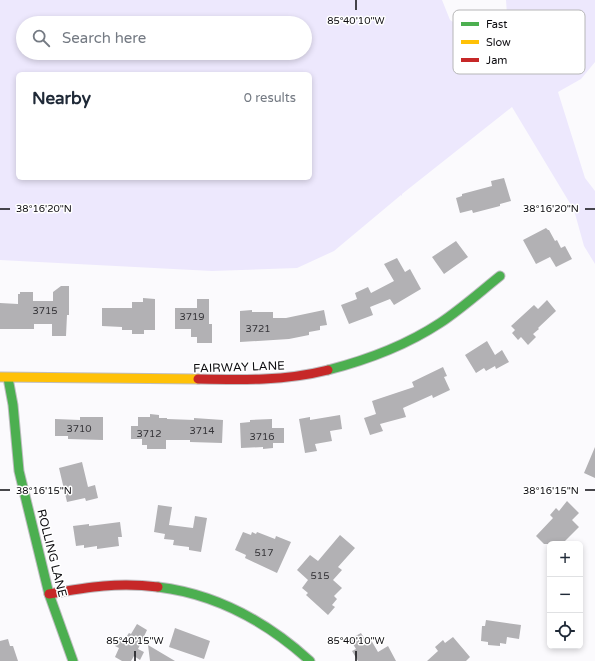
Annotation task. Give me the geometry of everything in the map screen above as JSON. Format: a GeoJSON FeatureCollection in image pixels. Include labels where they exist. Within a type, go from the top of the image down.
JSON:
{"type":"FeatureCollection","features":[{"type":"Feature","properties":{"kind":"street","name":"FAIRWAY LANE"},"geometry":{"type":"LineString","coordinates":[[4,377],[257,380],[280,379],[317,373],[343,367],[396,348],[431,329],[453,314],[500,276]]}},
{"type":"Feature","properties":{"kind":"street","name":"ROLLING LANE"},"geometry":{"type":"LineString","coordinates":[[4,377],[13,405],[19,471],[49,594],[73,661]]}},
{"type":"Feature","properties":{"kind":"street"},"geometry":{"type":"LineString","coordinates":[[49,594],[90,587],[119,585],[139,585],[164,588],[185,593],[209,600],[257,622],[301,652],[310,661]]}},
{"type":"Feature","properties":{"kind":"shaded area"},"geometry":{"type":"Polygon","coordinates":[[[0,0],[442,0],[450,20],[453,22],[453,74],[585,74],[585,10],[507,10],[506,0],[595,0],[595,62],[581,79],[558,92],[585,178],[595,191],[595,264],[584,246],[574,210],[512,107],[402,194],[402,196],[401,195],[334,251],[297,268],[212,271],[0,260],[0,0]]]}},
{"type":"Feature","properties":{"kind":"building"},"geometry":{"type":"Polygon","coordinates":[[[504,178],[511,201],[500,204],[500,206],[473,213],[472,210],[460,213],[456,198],[462,196],[462,194],[492,186],[491,181],[504,178]]]}},
{"type":"Feature","properties":{"kind":"building"},"geometry":{"type":"Polygon","coordinates":[[[546,228],[549,230],[555,241],[557,240],[561,248],[565,246],[572,259],[556,267],[550,257],[536,264],[523,240],[546,228]]]}},
{"type":"Feature","properties":{"kind":"building"},"geometry":{"type":"Polygon","coordinates":[[[456,241],[468,257],[444,274],[432,257],[456,241]]]}},
{"type":"Feature","properties":{"kind":"building"},"geometry":{"type":"Polygon","coordinates":[[[397,258],[405,272],[410,269],[421,289],[394,305],[390,299],[370,307],[373,315],[349,324],[341,305],[357,299],[355,293],[368,287],[371,293],[394,281],[384,264],[397,258]]]}},
{"type":"Feature","properties":{"kind":"building"},"geometry":{"type":"Polygon","coordinates":[[[61,286],[69,286],[69,315],[67,315],[66,336],[52,336],[52,324],[34,324],[34,329],[0,329],[0,303],[18,304],[18,294],[20,294],[20,292],[33,292],[33,301],[53,301],[53,292],[61,286]]]}},
{"type":"Feature","properties":{"kind":"building"},"geometry":{"type":"Polygon","coordinates":[[[143,298],[155,299],[155,330],[144,330],[144,334],[132,334],[132,330],[122,330],[122,327],[102,326],[102,308],[132,308],[132,302],[143,302],[143,298]]]}},
{"type":"Feature","properties":{"kind":"building"},"geometry":{"type":"Polygon","coordinates":[[[197,299],[209,299],[209,324],[212,324],[212,343],[197,343],[197,337],[191,337],[191,329],[175,329],[175,308],[197,308],[197,299]]]}},
{"type":"Feature","properties":{"kind":"building"},"geometry":{"type":"Polygon","coordinates":[[[547,300],[556,311],[533,334],[536,337],[528,345],[521,337],[518,340],[512,333],[515,330],[511,326],[534,305],[538,309],[547,300]]]}},
{"type":"Feature","properties":{"kind":"building"},"geometry":{"type":"Polygon","coordinates":[[[252,310],[252,312],[273,312],[273,318],[286,318],[324,310],[327,325],[320,326],[320,330],[309,332],[309,335],[289,339],[240,342],[240,311],[252,310]]]}},
{"type":"Feature","properties":{"kind":"building"},"geometry":{"type":"Polygon","coordinates":[[[487,341],[495,355],[502,350],[509,362],[496,369],[495,366],[486,371],[484,368],[476,373],[465,355],[487,341]]]}},
{"type":"Feature","properties":{"kind":"building"},"geometry":{"type":"Polygon","coordinates":[[[443,367],[447,376],[444,377],[450,390],[433,398],[432,395],[403,408],[406,417],[380,424],[383,431],[370,435],[364,418],[376,414],[372,401],[414,387],[412,382],[443,367]]]}},
{"type":"Feature","properties":{"kind":"building"},"geometry":{"type":"Polygon","coordinates":[[[150,414],[159,415],[159,418],[167,419],[194,420],[194,418],[223,420],[222,443],[190,442],[190,440],[166,440],[166,449],[147,449],[147,445],[142,445],[142,439],[131,439],[131,426],[138,426],[138,417],[150,417],[150,414]]]}},
{"type":"Feature","properties":{"kind":"building"},"geometry":{"type":"Polygon","coordinates":[[[340,415],[342,429],[330,431],[332,441],[315,444],[317,451],[305,453],[299,419],[310,417],[310,420],[340,415]]]}},
{"type":"Feature","properties":{"kind":"building"},"geometry":{"type":"Polygon","coordinates":[[[80,417],[103,417],[103,440],[68,439],[68,436],[55,436],[55,419],[80,420],[80,417]]]}},
{"type":"Feature","properties":{"kind":"building"},"geometry":{"type":"Polygon","coordinates":[[[272,419],[272,428],[284,428],[284,443],[273,443],[273,448],[241,448],[240,423],[250,422],[250,420],[272,419]]]}},
{"type":"Feature","properties":{"kind":"building"},"geometry":{"type":"Polygon","coordinates":[[[595,447],[595,478],[584,473],[595,447]]]}},
{"type":"Feature","properties":{"kind":"building"},"geometry":{"type":"Polygon","coordinates":[[[82,462],[88,487],[95,485],[98,498],[86,501],[85,498],[67,502],[59,468],[82,462]]]}},
{"type":"Feature","properties":{"kind":"building"},"geometry":{"type":"Polygon","coordinates":[[[567,501],[579,513],[572,520],[579,527],[565,541],[547,541],[547,544],[544,544],[536,536],[553,518],[550,515],[556,508],[559,511],[567,501]]]}},
{"type":"Feature","properties":{"kind":"building"},"geometry":{"type":"Polygon","coordinates":[[[158,505],[172,507],[169,525],[193,528],[195,516],[207,518],[201,552],[189,550],[189,547],[173,545],[174,540],[164,539],[165,534],[154,532],[158,505]]]}},
{"type":"Feature","properties":{"kind":"building"},"geometry":{"type":"Polygon","coordinates":[[[120,522],[122,537],[118,537],[119,546],[97,549],[97,546],[84,548],[84,545],[76,546],[73,526],[89,524],[89,526],[120,522]]]}},
{"type":"Feature","properties":{"kind":"building"},"geometry":{"type":"Polygon","coordinates":[[[243,532],[251,535],[252,532],[256,534],[257,532],[275,539],[276,536],[291,542],[277,573],[245,558],[246,555],[235,550],[243,532]]]}},
{"type":"Feature","properties":{"kind":"building"},"geometry":{"type":"Polygon","coordinates":[[[340,535],[355,548],[338,567],[342,570],[333,580],[342,588],[334,596],[337,599],[332,605],[335,607],[328,615],[306,595],[308,593],[302,588],[308,580],[297,570],[310,555],[318,561],[340,535]]]}},
{"type":"Feature","properties":{"kind":"building"},"geometry":{"type":"Polygon","coordinates":[[[486,620],[521,625],[519,639],[507,637],[506,644],[500,643],[500,646],[488,645],[488,642],[481,641],[482,626],[485,626],[486,620]]]}},
{"type":"Feature","properties":{"kind":"building"},"geometry":{"type":"Polygon","coordinates":[[[137,624],[147,630],[138,649],[144,652],[140,660],[134,656],[131,661],[122,661],[115,657],[119,648],[115,646],[120,638],[124,640],[129,633],[131,634],[137,624]]]}},
{"type":"Feature","properties":{"kind":"building"},"geometry":{"type":"Polygon","coordinates":[[[175,628],[210,641],[204,659],[169,647],[175,628]]]}},
{"type":"Feature","properties":{"kind":"building"},"geometry":{"type":"Polygon","coordinates":[[[361,633],[367,643],[371,640],[378,652],[388,646],[396,661],[358,661],[352,651],[356,649],[350,639],[361,633]]]}},
{"type":"Feature","properties":{"kind":"building"},"geometry":{"type":"Polygon","coordinates":[[[453,637],[470,657],[466,661],[427,661],[438,651],[435,647],[443,640],[445,643],[453,637]]]}},
{"type":"Feature","properties":{"kind":"building"},"geometry":{"type":"Polygon","coordinates":[[[8,639],[10,646],[13,646],[18,661],[0,661],[0,641],[8,639]]]}},
{"type":"Feature","properties":{"kind":"building"},"geometry":{"type":"Polygon","coordinates":[[[148,645],[175,661],[150,661],[148,645]]]}},
{"type":"Feature","properties":{"kind":"traffic: fast"},"geometry":{"type":"LineString","coordinates":[[328,370],[371,357],[413,339],[448,318],[500,276]]}},
{"type":"Feature","properties":{"kind":"traffic: fast"},"geometry":{"type":"LineString","coordinates":[[8,378],[13,405],[19,471],[49,594],[73,661]]}},
{"type":"Feature","properties":{"kind":"traffic: fast"},"geometry":{"type":"LineString","coordinates":[[158,587],[200,596],[221,603],[240,612],[277,634],[310,661]]}},
{"type":"Feature","properties":{"kind":"traffic: slow"},"geometry":{"type":"LineString","coordinates":[[0,377],[198,379]]}},
{"type":"Feature","properties":{"kind":"traffic: jam"},"geometry":{"type":"LineString","coordinates":[[198,379],[280,378],[312,374],[328,370]]}},
{"type":"Feature","properties":{"kind":"traffic: jam"},"geometry":{"type":"LineString","coordinates":[[49,594],[77,589],[116,585],[158,587]]}}]}
